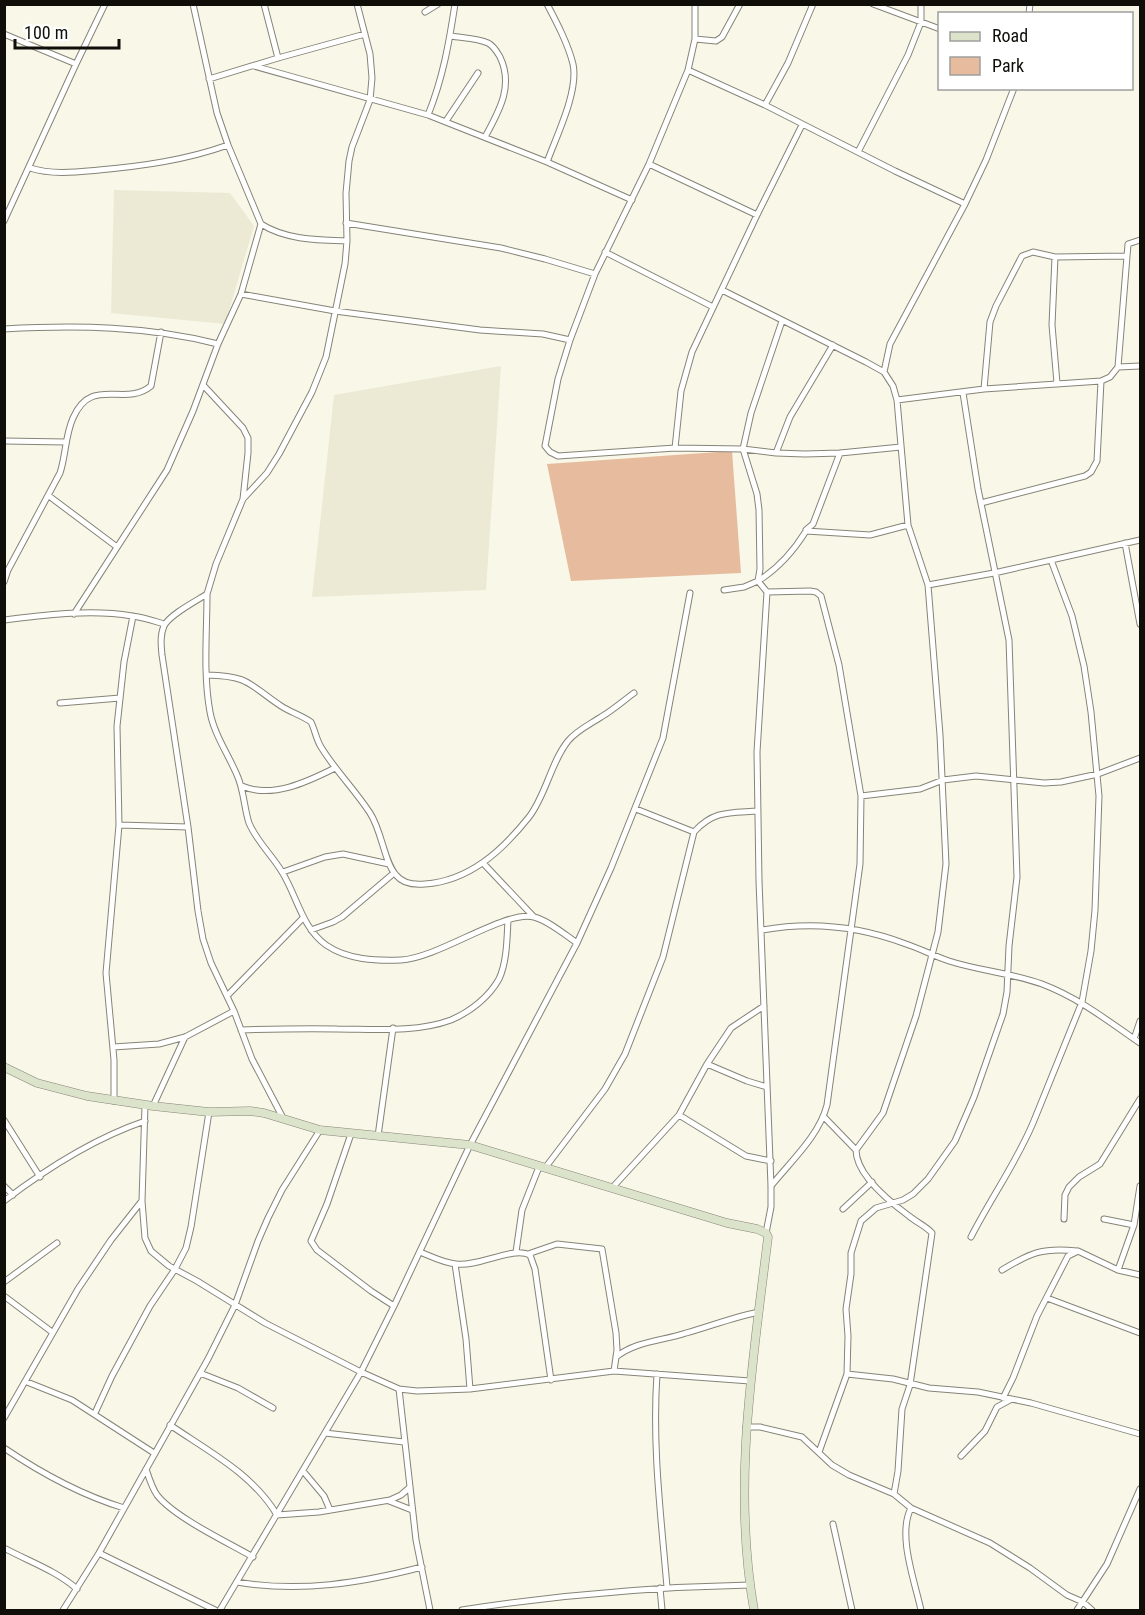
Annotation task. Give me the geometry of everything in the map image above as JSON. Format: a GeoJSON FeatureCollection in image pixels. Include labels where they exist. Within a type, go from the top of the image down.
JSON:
{"type":"FeatureCollection","features":[{"type":"Feature","properties":{"kind":"street"},"geometry":{"type":"LineString","coordinates":[[4,221],[105,4]]}},
{"type":"Feature","properties":{"kind":"street"},"geometry":{"type":"LineString","coordinates":[[74,614],[167,470],[218,344],[241,294],[261,224],[228,145],[209,79],[192,4]]}},
{"type":"Feature","properties":{"kind":"street"},"geometry":{"type":"LineString","coordinates":[[264,4],[278,58]]}},
{"type":"Feature","properties":{"kind":"street"},"geometry":{"type":"LineString","coordinates":[[243,499],[267,473],[312,392],[326,357],[341,291],[347,241],[349,160],[370,100],[372,78],[365,34],[357,4]]}},
{"type":"Feature","properties":{"kind":"street"},"geometry":{"type":"LineString","coordinates":[[425,12],[438,4]]}},
{"type":"Feature","properties":{"kind":"street"},"geometry":{"type":"LineString","coordinates":[[428,115],[440,87],[455,4]]}},
{"type":"Feature","properties":{"kind":"street"},"geometry":{"type":"LineString","coordinates":[[547,4],[573,65],[574,80],[547,162]]}},
{"type":"Feature","properties":{"kind":"street"},"geometry":{"type":"LineString","coordinates":[[695,4],[695,39],[688,70],[649,164],[605,252],[570,340],[558,379],[545,446],[558,456],[675,448],[743,449],[776,453],[840,453],[901,447]]}},
{"type":"Feature","properties":{"kind":"street"},"geometry":{"type":"LineString","coordinates":[[695,39],[716,41],[722,37],[740,4]]}},
{"type":"Feature","properties":{"kind":"street"},"geometry":{"type":"LineString","coordinates":[[765,105],[788,63],[813,4]]}},
{"type":"Feature","properties":{"kind":"street"},"geometry":{"type":"LineString","coordinates":[[873,4],[938,29]]}},
{"type":"Feature","properties":{"kind":"street"},"geometry":{"type":"LineString","coordinates":[[858,152],[908,55],[921,21],[921,4]]}},
{"type":"Feature","properties":{"kind":"street"},"geometry":{"type":"LineString","coordinates":[[4,34],[76,64]]}},
{"type":"Feature","properties":{"kind":"street"},"geometry":{"type":"LineString","coordinates":[[209,79],[365,34]]}},
{"type":"Feature","properties":{"kind":"street"},"geometry":{"type":"LineString","coordinates":[[451,36],[490,44],[504,69],[507,79],[506,89],[496,117],[485,137]]}},
{"type":"Feature","properties":{"kind":"street"},"geometry":{"type":"LineString","coordinates":[[254,66],[446,121],[632,200]]}},
{"type":"Feature","properties":{"kind":"street"},"geometry":{"type":"LineString","coordinates":[[688,70],[765,105],[965,204]]}},
{"type":"Feature","properties":{"kind":"street"},"geometry":{"type":"LineString","coordinates":[[446,121],[478,73]]}},
{"type":"Feature","properties":{"kind":"street"},"geometry":{"type":"LineString","coordinates":[[884,372],[890,344],[965,204],[986,160],[1013,90]]}},
{"type":"Feature","properties":{"kind":"street"},"geometry":{"type":"LineString","coordinates":[[675,448],[678,411],[686,371],[699,333],[802,125]]}},
{"type":"Feature","properties":{"kind":"street"},"geometry":{"type":"LineString","coordinates":[[30,168],[67,172],[148,165],[179,160],[228,145]]}},
{"type":"Feature","properties":{"kind":"street"},"geometry":{"type":"LineString","coordinates":[[649,164],[757,215]]}},
{"type":"Feature","properties":{"kind":"street"},"geometry":{"type":"LineString","coordinates":[[261,224],[276,232],[302,238],[347,241]]}},
{"type":"Feature","properties":{"kind":"street"},"geometry":{"type":"LineString","coordinates":[[346,224],[501,248],[596,274]]}},
{"type":"Feature","properties":{"kind":"street"},"geometry":{"type":"LineString","coordinates":[[897,400],[984,389],[1101,381],[1110,377],[1118,367],[1128,244],[1140,240]]}},
{"type":"Feature","properties":{"kind":"street"},"geometry":{"type":"LineString","coordinates":[[605,252],[713,307]]}},
{"type":"Feature","properties":{"kind":"street"},"geometry":{"type":"LineString","coordinates":[[984,389],[990,322],[1022,256],[1033,252],[1055,257],[1128,256]]}},
{"type":"Feature","properties":{"kind":"street"},"geometry":{"type":"LineString","coordinates":[[1055,257],[1052,326],[1057,383]]}},
{"type":"Feature","properties":{"kind":"street"},"geometry":{"type":"LineString","coordinates":[[722,290],[884,372],[893,386],[897,400],[908,525],[928,585],[943,780],[946,864],[943,906],[933,956],[888,1101],[879,1119],[856,1150]]}},
{"type":"Feature","properties":{"kind":"street"},"geometry":{"type":"LineString","coordinates":[[241,294],[335,312],[460,328],[543,334],[570,340]]}},
{"type":"Feature","properties":{"kind":"street"},"geometry":{"type":"LineString","coordinates":[[754,1611],[750,1585],[744,1480],[746,1427],[768,1237],[766,1233],[771,1207],[757,752],[767,592],[758,581],[759,510],[757,494],[743,449],[751,413],[783,321]]}},
{"type":"Feature","properties":{"kind":"street"},"geometry":{"type":"LineString","coordinates":[[4,329],[104,327],[161,332],[218,344]]}},
{"type":"Feature","properties":{"kind":"street"},"geometry":{"type":"LineString","coordinates":[[4,582],[64,462],[66,442],[80,405],[94,395],[139,393],[151,386],[161,332]]}},
{"type":"Feature","properties":{"kind":"street"},"geometry":{"type":"LineString","coordinates":[[776,453],[790,417],[833,345]]}},
{"type":"Feature","properties":{"kind":"street"},"geometry":{"type":"LineString","coordinates":[[1118,367],[1140,366]]}},
{"type":"Feature","properties":{"kind":"street"},"geometry":{"type":"LineString","coordinates":[[981,503],[1091,472],[1097,460],[1101,381]]}},
{"type":"Feature","properties":{"kind":"street"},"geometry":{"type":"LineString","coordinates":[[203,385],[243,428],[248,438],[243,499],[216,564],[207,594],[207,675],[211,715],[242,786],[249,822],[257,838],[283,872],[303,918],[325,944],[338,952],[356,958],[404,960],[427,954],[508,920],[534,917]]}},
{"type":"Feature","properties":{"kind":"street"},"geometry":{"type":"LineString","coordinates":[[819,1452],[846,1374],[848,1336],[846,1309],[851,1274],[851,1253],[861,1221],[876,1208],[913,1194],[948,1153],[963,1127],[1003,1014],[1007,993],[1017,877],[1009,640],[994,573],[963,393]]}},
{"type":"Feature","properties":{"kind":"street"},"geometry":{"type":"LineString","coordinates":[[4,441],[66,442]]}},
{"type":"Feature","properties":{"kind":"street"},"geometry":{"type":"LineString","coordinates":[[724,590],[744,587],[758,581],[771,573],[794,550],[813,524],[840,453]]}},
{"type":"Feature","properties":{"kind":"street"},"geometry":{"type":"LineString","coordinates":[[49,496],[117,547]]}},
{"type":"Feature","properties":{"kind":"street"},"geometry":{"type":"LineString","coordinates":[[806,531],[870,535],[908,525]]}},
{"type":"Feature","properties":{"kind":"street"},"geometry":{"type":"LineString","coordinates":[[928,585],[994,573],[1140,540]]}},
{"type":"Feature","properties":{"kind":"street"},"geometry":{"type":"LineString","coordinates":[[1125,543],[1140,624]]}},
{"type":"Feature","properties":{"kind":"street"},"geometry":{"type":"LineString","coordinates":[[971,1237],[1025,1142],[1082,1002],[1091,951],[1095,910],[1098,774],[1082,656],[1072,616],[1051,560]]}},
{"type":"Feature","properties":{"kind":"street"},"geometry":{"type":"LineString","coordinates":[[767,592],[810,591],[821,596],[838,665],[861,796],[860,864],[827,1105],[824,1117],[813,1135],[771,1186]]}},
{"type":"Feature","properties":{"kind":"street"},"geometry":{"type":"LineString","coordinates":[[220,1611],[361,1372],[470,1145],[577,943],[636,809],[663,738],[690,593]]}},
{"type":"Feature","properties":{"kind":"street"},"geometry":{"type":"LineString","coordinates":[[207,594],[164,624],[161,636],[198,911],[203,939],[211,963],[234,1011],[252,1059],[283,1120]]}},
{"type":"Feature","properties":{"kind":"street"},"geometry":{"type":"LineString","coordinates":[[4,620],[74,614],[133,616],[164,624]]}},
{"type":"Feature","properties":{"kind":"street"},"geometry":{"type":"LineString","coordinates":[[114,1101],[106,973],[119,825],[116,751],[120,698],[133,616]]}},
{"type":"Feature","properties":{"kind":"street"},"geometry":{"type":"LineString","coordinates":[[207,675],[236,676],[246,680],[287,710],[311,722],[319,745],[371,814],[394,873],[400,880],[411,884],[454,879],[483,863],[512,838],[531,815],[559,754],[568,740],[634,693]]}},
{"type":"Feature","properties":{"kind":"street"},"geometry":{"type":"LineString","coordinates":[[60,703],[120,698]]}},
{"type":"Feature","properties":{"kind":"street"},"geometry":{"type":"LineString","coordinates":[[861,796],[920,789],[943,780],[976,776],[1044,783],[1061,782],[1098,774],[1140,758]]}},
{"type":"Feature","properties":{"kind":"street"},"geometry":{"type":"LineString","coordinates":[[242,786],[258,792],[280,789],[335,768]]}},
{"type":"Feature","properties":{"kind":"street"},"geometry":{"type":"LineString","coordinates":[[636,809],[694,832]]}},
{"type":"Feature","properties":{"kind":"street"},"geometry":{"type":"LineString","coordinates":[[516,1252],[522,1210],[542,1168],[605,1089],[625,1054],[644,1010],[663,957],[694,832],[704,821],[717,815],[758,811]]}},
{"type":"Feature","properties":{"kind":"street"},"geometry":{"type":"LineString","coordinates":[[119,825],[188,827]]}},
{"type":"Feature","properties":{"kind":"street"},"geometry":{"type":"LineString","coordinates":[[283,872],[325,857],[343,854],[389,864]]}},
{"type":"Feature","properties":{"kind":"street"},"geometry":{"type":"LineString","coordinates":[[483,863],[534,917],[577,943]]}},
{"type":"Feature","properties":{"kind":"street"},"geometry":{"type":"LineString","coordinates":[[311,930],[342,917],[394,873]]}},
{"type":"Feature","properties":{"kind":"street"},"geometry":{"type":"LineString","coordinates":[[227,996],[303,918]]}},
{"type":"Feature","properties":{"kind":"street"},"geometry":{"type":"LineString","coordinates":[[241,1030],[393,1028],[420,1026],[449,1020],[469,1011],[486,995],[499,978],[507,940],[508,920]]}},
{"type":"Feature","properties":{"kind":"street"},"geometry":{"type":"LineString","coordinates":[[762,930],[794,926],[834,926],[892,939],[933,956],[976,969],[1007,974],[1041,984],[1082,1002],[1140,1043]]}},
{"type":"Feature","properties":{"kind":"street"},"geometry":{"type":"LineString","coordinates":[[612,1188],[679,1115],[707,1064],[731,1028],[764,1006]]}},
{"type":"Feature","properties":{"kind":"street"},"geometry":{"type":"LineString","coordinates":[[112,1047],[159,1044],[185,1038],[234,1011]]}},
{"type":"Feature","properties":{"kind":"street"},"geometry":{"type":"LineString","coordinates":[[1134,1039],[1140,1021]]}},
{"type":"Feature","properties":{"kind":"street"},"geometry":{"type":"LineString","coordinates":[[378,1136],[393,1028]]}},
{"type":"Feature","properties":{"kind":"street"},"geometry":{"type":"LineString","coordinates":[[185,1038],[149,1106],[145,1121],[141,1201],[143,1228],[147,1243],[154,1255],[175,1269],[235,1305],[361,1372],[399,1389],[417,1391],[470,1389],[614,1371],[750,1381]]}},
{"type":"Feature","properties":{"kind":"street"},"geometry":{"type":"LineString","coordinates":[[707,1064],[767,1087]]}},
{"type":"Feature","properties":{"kind":"street"},"geometry":{"type":"LineString","coordinates":[[4,1067],[38,1083],[65,1092],[114,1101],[209,1112],[250,1111],[320,1130],[470,1145],[727,1223],[757,1228],[766,1233]]}},
{"type":"Feature","properties":{"kind":"street"},"geometry":{"type":"LineString","coordinates":[[1064,1219],[1065,1195],[1069,1187],[1079,1177],[1100,1164],[1140,1099]]}},
{"type":"Feature","properties":{"kind":"street"},"geometry":{"type":"LineString","coordinates":[[94,1413],[150,1306],[186,1248],[209,1112]]}},
{"type":"Feature","properties":{"kind":"street"},"geometry":{"type":"LineString","coordinates":[[679,1115],[746,1156],[771,1161]]}},
{"type":"Feature","properties":{"kind":"street"},"geometry":{"type":"LineString","coordinates":[[824,1117],[856,1150],[857,1162],[872,1182],[893,1203],[932,1233],[910,1384],[902,1409],[898,1471],[894,1494]]}},
{"type":"Feature","properties":{"kind":"street"},"geometry":{"type":"LineString","coordinates":[[4,1120],[39,1177]]}},
{"type":"Feature","properties":{"kind":"street"},"geometry":{"type":"LineString","coordinates":[[4,1201],[91,1145],[128,1126],[145,1121]]}},
{"type":"Feature","properties":{"kind":"street"},"geometry":{"type":"LineString","coordinates":[[75,1611],[65,1608],[99,1553],[200,1373],[235,1305],[268,1218],[282,1190],[320,1130]]}},
{"type":"Feature","properties":{"kind":"street"},"geometry":{"type":"LineString","coordinates":[[351,1134],[327,1204],[311,1242],[324,1256],[394,1306]]}},
{"type":"Feature","properties":{"kind":"street"},"geometry":{"type":"LineString","coordinates":[[843,1209],[872,1182]]}},
{"type":"Feature","properties":{"kind":"street"},"geometry":{"type":"LineString","coordinates":[[4,1186],[13,1195]]}},
{"type":"Feature","properties":{"kind":"street"},"geometry":{"type":"LineString","coordinates":[[1118,1270],[1134,1225],[1140,1186]]}},
{"type":"Feature","properties":{"kind":"street"},"geometry":{"type":"LineString","coordinates":[[4,1418],[27,1382],[52,1332],[111,1240],[141,1201]]}},
{"type":"Feature","properties":{"kind":"street"},"geometry":{"type":"LineString","coordinates":[[1104,1218],[1134,1225]]}},
{"type":"Feature","properties":{"kind":"street"},"geometry":{"type":"LineString","coordinates":[[4,1282],[57,1243]]}},
{"type":"Feature","properties":{"kind":"street"},"geometry":{"type":"LineString","coordinates":[[420,1252],[455,1264],[485,1262],[516,1252],[528,1254],[557,1244],[603,1249],[615,1322],[614,1371]]}},
{"type":"Feature","properties":{"kind":"street"},"geometry":{"type":"LineString","coordinates":[[1002,1270],[1030,1255],[1053,1248],[1078,1251],[1118,1270],[1140,1275]]}},
{"type":"Feature","properties":{"kind":"street"},"geometry":{"type":"LineString","coordinates":[[1003,1398],[1036,1316],[1065,1260],[1078,1251]]}},
{"type":"Feature","properties":{"kind":"street"},"geometry":{"type":"LineString","coordinates":[[528,1254],[532,1258],[535,1269],[550,1380]]}},
{"type":"Feature","properties":{"kind":"street"},"geometry":{"type":"LineString","coordinates":[[455,1264],[466,1339],[470,1389]]}},
{"type":"Feature","properties":{"kind":"street"},"geometry":{"type":"LineString","coordinates":[[4,1296],[52,1332]]}},
{"type":"Feature","properties":{"kind":"street"},"geometry":{"type":"LineString","coordinates":[[1047,1298],[1140,1333]]}},
{"type":"Feature","properties":{"kind":"street"},"geometry":{"type":"LineString","coordinates":[[616,1358],[626,1350],[640,1344],[687,1334],[731,1318],[759,1312]]}},
{"type":"Feature","properties":{"kind":"street"},"geometry":{"type":"LineString","coordinates":[[200,1373],[238,1388],[273,1408]]}},
{"type":"Feature","properties":{"kind":"street"},"geometry":{"type":"LineString","coordinates":[[657,1374],[656,1467],[663,1587],[662,1611]]}},
{"type":"Feature","properties":{"kind":"street"},"geometry":{"type":"LineString","coordinates":[[846,1374],[963,1390],[1050,1407],[1140,1434]]}},
{"type":"Feature","properties":{"kind":"street"},"geometry":{"type":"LineString","coordinates":[[27,1382],[53,1391],[94,1413],[154,1453]]}},
{"type":"Feature","properties":{"kind":"street"},"geometry":{"type":"LineString","coordinates":[[399,1389],[412,1510],[430,1611]]}},
{"type":"Feature","properties":{"kind":"street"},"geometry":{"type":"LineString","coordinates":[[961,1456],[985,1431],[997,1407],[1012,1400]]}},
{"type":"Feature","properties":{"kind":"street"},"geometry":{"type":"LineString","coordinates":[[170,1425],[250,1481],[270,1503],[277,1515]]}},
{"type":"Feature","properties":{"kind":"street"},"geometry":{"type":"LineString","coordinates":[[746,1427],[760,1427],[802,1437],[832,1465],[849,1475],[894,1494],[911,1508],[990,1543],[1067,1595],[1083,1602],[1092,1611]]}},
{"type":"Feature","properties":{"kind":"street"},"geometry":{"type":"LineString","coordinates":[[325,1433],[404,1442]]}},
{"type":"Feature","properties":{"kind":"street"},"geometry":{"type":"LineString","coordinates":[[4,1448],[85,1494],[124,1508]]}},
{"type":"Feature","properties":{"kind":"street"},"geometry":{"type":"LineString","coordinates":[[146,1469],[155,1492],[165,1504],[253,1557]]}},
{"type":"Feature","properties":{"kind":"street"},"geometry":{"type":"LineString","coordinates":[[303,1472],[324,1496],[330,1510]]}},
{"type":"Feature","properties":{"kind":"street"},"geometry":{"type":"LineString","coordinates":[[277,1515],[387,1501],[401,1495],[409,1488]]}},
{"type":"Feature","properties":{"kind":"street"},"geometry":{"type":"LineString","coordinates":[[1077,1611],[1107,1564],[1140,1489]]}},
{"type":"Feature","properties":{"kind":"street"},"geometry":{"type":"LineString","coordinates":[[387,1501],[412,1510]]}},
{"type":"Feature","properties":{"kind":"street"},"geometry":{"type":"LineString","coordinates":[[911,1508],[906,1521],[908,1556],[921,1611]]}},
{"type":"Feature","properties":{"kind":"street"},"geometry":{"type":"LineString","coordinates":[[833,1524],[852,1611]]}},
{"type":"Feature","properties":{"kind":"street"},"geometry":{"type":"LineString","coordinates":[[4,1548],[63,1577],[77,1589]]}},
{"type":"Feature","properties":{"kind":"street"},"geometry":{"type":"LineString","coordinates":[[99,1553],[215,1611]]}},
{"type":"Feature","properties":{"kind":"street"},"geometry":{"type":"LineString","coordinates":[[237,1582],[267,1588],[306,1588],[377,1578],[422,1567]]}},
{"type":"Feature","properties":{"kind":"street"},"geometry":{"type":"LineString","coordinates":[[462,1611],[542,1598],[663,1587],[750,1585]]}},
{"type":"Feature","properties":{"kind":"shaded area"},"geometry":{"type":"Polygon","coordinates":[[[114,190],[230,193],[254,226],[225,324],[111,313],[114,190]]]}},
{"type":"Feature","properties":{"kind":"shaded area"},"geometry":{"type":"Polygon","coordinates":[[[501,366],[486,590],[312,597],[334,395],[501,366]]]}},
{"type":"Feature","properties":{"kind":"green space"},"geometry":{"type":"Polygon","coordinates":[[[732,451],[741,573],[571,581],[547,464],[732,451]]]}}]}
